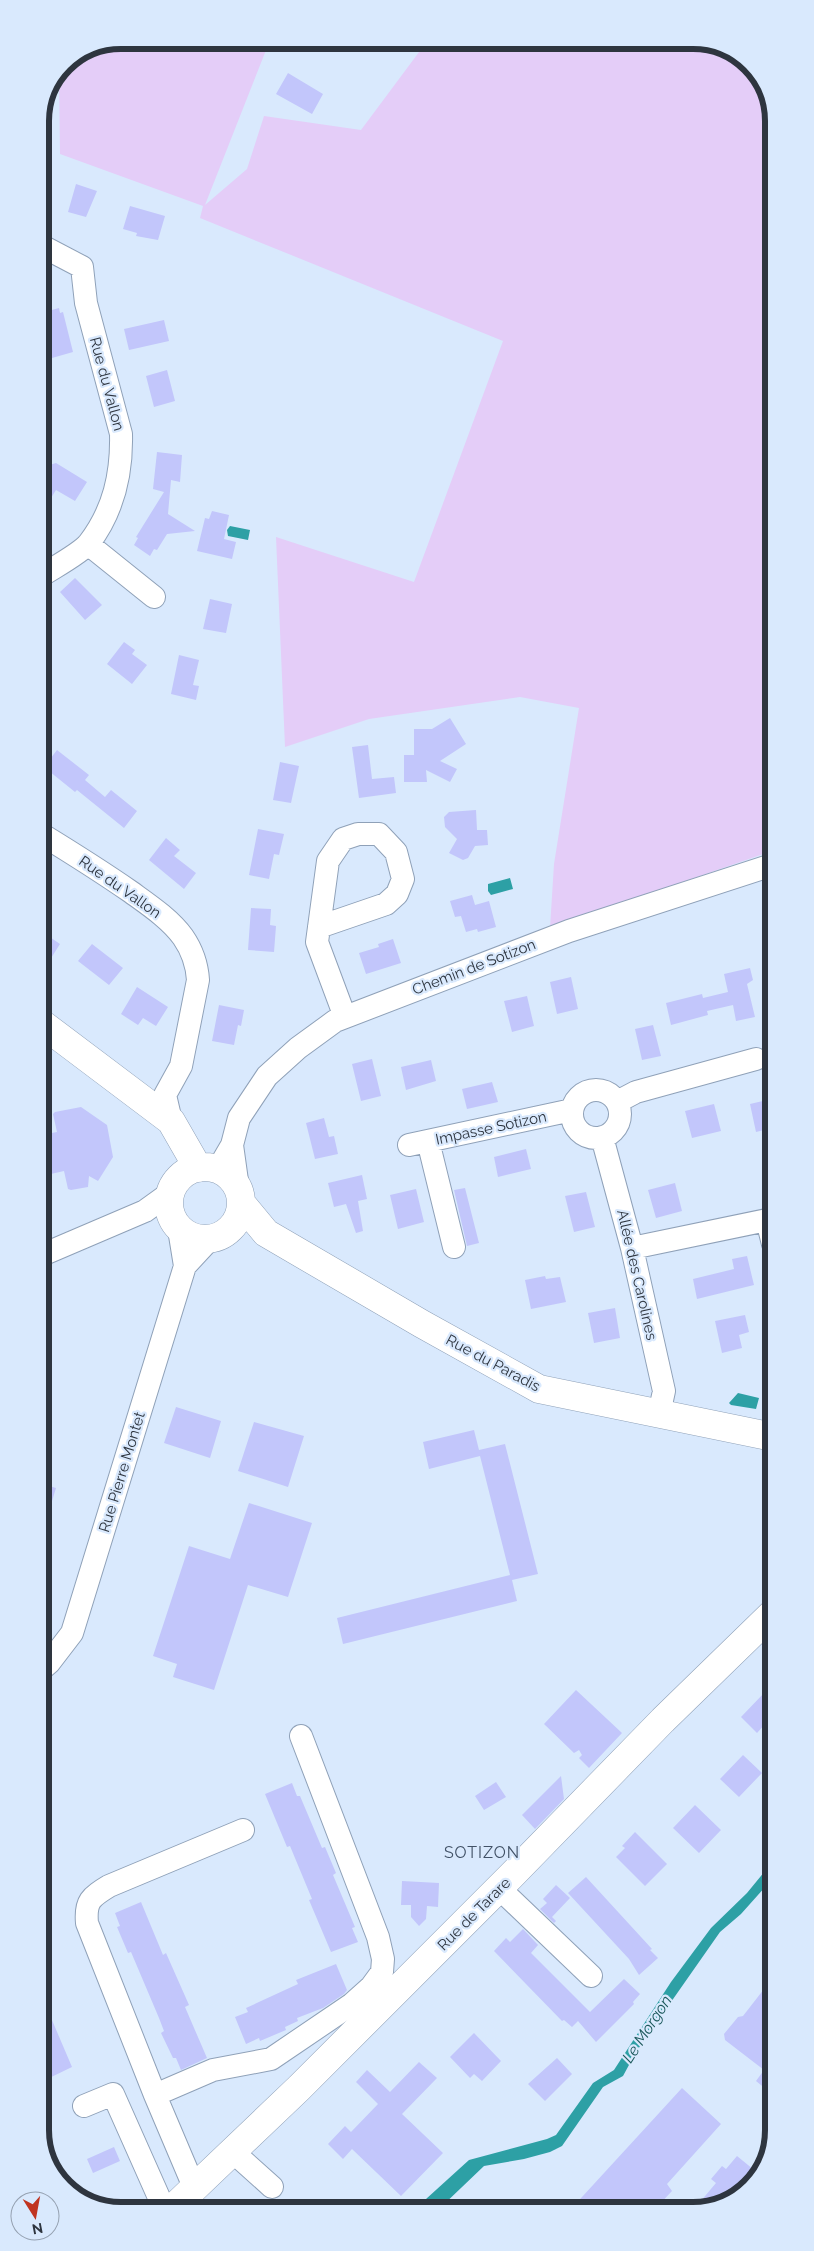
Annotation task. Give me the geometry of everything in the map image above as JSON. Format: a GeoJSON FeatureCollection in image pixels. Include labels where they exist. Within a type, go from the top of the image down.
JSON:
{"type":"FeatureCollection","features":[{"type":"Feature","properties":{"kind":"main road"},"geometry":{"type":"LineString","coordinates":[[49,1028],[171,1121]]}},
{"type":"Feature","properties":{"kind":"main road","name":"Rue du Paradis"},"geometry":{"type":"LineString","coordinates":[[171,1121],[198,1239],[220,1235],[266,1233]]}},
{"type":"Feature","properties":{"kind":"main road","name":"Rue du Paradis"},"geometry":{"type":"LineString","coordinates":[[186,1193],[233,1180],[240,1196],[266,1233],[422,1324],[539,1389],[765,1435]]}},
{"type":"Feature","properties":{"kind":"main road"},"geometry":{"type":"LineString","coordinates":[[220,1235],[240,1214],[240,1196]]}},
{"type":"Feature","properties":{"kind":"main road","name":"Rue de Tarare"},"geometry":{"type":"LineString","coordinates":[[179,2202],[306,2081],[500,1888],[663,1720],[765,1621]]}},
{"type":"Feature","properties":{"kind":"street","name":"Rue du Vallon"},"geometry":{"type":"LineString","coordinates":[[49,250],[82,267],[86,303],[121,434],[119,480],[109,508],[88,544],[49,571]]}},
{"type":"Feature","properties":{"kind":"street"},"geometry":{"type":"LineString","coordinates":[[88,544],[154,597]]}},
{"type":"Feature","properties":{"kind":"street"},"geometry":{"type":"LineString","coordinates":[[319,927],[386,904],[397,894],[403,879],[396,852],[379,834],[358,834],[343,839],[328,861],[319,927],[317,942],[345,1017]]}},
{"type":"Feature","properties":{"kind":"street","name":"Rue du Vallon"},"geometry":{"type":"LineString","coordinates":[[49,839],[100,870],[155,909],[182,936],[191,950],[198,968],[198,980],[181,1066],[164,1095],[171,1121]]}},
{"type":"Feature","properties":{"kind":"street","name":"Chemin de Sotizon"},"geometry":{"type":"LineString","coordinates":[[240,1196],[232,1145],[239,1118],[267,1076],[298,1048],[335,1021],[569,931],[765,867]]}},
{"type":"Feature","properties":{"kind":"street"},"geometry":{"type":"LineString","coordinates":[[617,1102],[636,1092],[756,1058]]}},
{"type":"Feature","properties":{"kind":"street"},"geometry":{"type":"LineString","coordinates":[[591,1090],[606,1092],[617,1102],[620,1108],[619,1123],[609,1134],[602,1137],[594,1138],[580,1132],[572,1118],[572,1110],[579,1097],[591,1090]]}},
{"type":"Feature","properties":{"kind":"street","name":"Impasse Sotizon"},"geometry":{"type":"LineString","coordinates":[[454,1247],[418,1143],[572,1110]]}},
{"type":"Feature","properties":{"kind":"street","name":"Allée des Carolines"},"geometry":{"type":"LineString","coordinates":[[602,1137],[632,1248],[664,1390],[659,1414]]}},
{"type":"Feature","properties":{"kind":"street","name":"Chemin de Sotizon"},"geometry":{"type":"LineString","coordinates":[[186,1193],[232,1145]]}},
{"type":"Feature","properties":{"kind":"street"},"geometry":{"type":"LineString","coordinates":[[49,1252],[186,1193]]}},
{"type":"Feature","properties":{"kind":"street","name":"Rue Pierre Montet"},"geometry":{"type":"LineString","coordinates":[[49,1661],[72,1633],[185,1266],[186,1193]]}},
{"type":"Feature","properties":{"kind":"street"},"geometry":{"type":"LineString","coordinates":[[632,1248],[765,1220]]}},
{"type":"Feature","properties":{"kind":"street","name":"Rue Pierre Montet"},"geometry":{"type":"LineString","coordinates":[[185,1266],[220,1235]]}},
{"type":"Feature","properties":{"kind":"street"},"geometry":{"type":"LineString","coordinates":[[155,2095],[213,2070],[271,2059],[352,2004],[371,1987],[382,1972],[383,1959],[378,1937],[302,1736]]}},
{"type":"Feature","properties":{"kind":"street"},"geometry":{"type":"LineString","coordinates":[[194,2188],[87,1923],[86,1910],[91,1897],[109,1886],[242,1830]]}},
{"type":"Feature","properties":{"kind":"street"},"geometry":{"type":"LineString","coordinates":[[500,1888],[591,1976]]}},
{"type":"Feature","properties":{"kind":"street"},"geometry":{"type":"LineString","coordinates":[[84,2106],[113,2094],[161,2202]]}},
{"type":"Feature","properties":{"kind":"street"},"geometry":{"type":"LineString","coordinates":[[232,2151],[272,2187]]}},
{"type":"Feature","properties":{"kind":"shaded area"},"geometry":{"type":"Polygon","coordinates":[[[111,49],[266,49],[205,205],[247,169],[264,116],[361,130],[421,49],[698,49],[721,54],[744,70],[760,93],[765,111],[765,853],[550,928],[554,864],[579,708],[520,697],[369,719],[285,747],[276,537],[414,582],[503,341],[200,218],[203,206],[60,154],[59,84],[73,67],[85,58],[111,49]]]}},
{"type":"Feature","properties":{"kind":"water"},"geometry":{"type":"Polygon","coordinates":[[[230,526],[250,530],[248,540],[228,536],[227,530],[230,526]]]}},
{"type":"Feature","properties":{"kind":"water"},"geometry":{"type":"Polygon","coordinates":[[[510,878],[513,889],[491,895],[488,891],[488,884],[510,878]]]}},
{"type":"Feature","properties":{"kind":"water"},"geometry":{"type":"Polygon","coordinates":[[[738,1393],[759,1398],[756,1409],[731,1405],[729,1403],[738,1393]]]}},
{"type":"Feature","properties":{"kind":"water","name":"Le Morgon"},"geometry":{"type":"Polygon","coordinates":[[[765,1871],[765,1887],[741,1914],[720,1932],[636,2052],[623,2076],[603,2087],[562,2146],[550,2152],[524,2159],[484,2166],[446,2202],[423,2202],[469,2160],[556,2135],[593,2083],[614,2070],[671,1982],[711,1928],[747,1893],[765,1871]]]}},
{"type":"Feature","properties":{"kind":"building"},"geometry":{"type":"Polygon","coordinates":[[[288,73],[323,94],[312,114],[276,94],[288,73]]]}},
{"type":"Feature","properties":{"kind":"building"},"geometry":{"type":"Polygon","coordinates":[[[76,184],[97,191],[86,217],[68,212],[76,184]]]}},
{"type":"Feature","properties":{"kind":"building"},"geometry":{"type":"Polygon","coordinates":[[[130,206],[165,216],[158,240],[136,236],[137,233],[123,229],[130,206]]]}},
{"type":"Feature","properties":{"kind":"building"},"geometry":{"type":"Polygon","coordinates":[[[59,308],[60,313],[63,312],[73,352],[52,358],[52,355],[49,356],[49,311],[59,308]]]}},
{"type":"Feature","properties":{"kind":"building"},"geometry":{"type":"Polygon","coordinates":[[[164,320],[169,341],[129,350],[124,329],[164,320]]]}},
{"type":"Feature","properties":{"kind":"building"},"geometry":{"type":"Polygon","coordinates":[[[167,370],[175,401],[154,407],[146,376],[167,370]]]}},
{"type":"Feature","properties":{"kind":"building"},"geometry":{"type":"Polygon","coordinates":[[[157,452],[182,455],[180,482],[171,480],[168,514],[195,531],[167,534],[157,550],[154,549],[150,556],[134,545],[138,538],[136,537],[164,492],[153,489],[157,452]]]}},
{"type":"Feature","properties":{"kind":"building"},"geometry":{"type":"Polygon","coordinates":[[[56,463],[87,482],[75,501],[56,490],[49,501],[49,465],[56,463]]]}},
{"type":"Feature","properties":{"kind":"building"},"geometry":{"type":"Polygon","coordinates":[[[212,511],[229,515],[224,539],[236,542],[232,559],[197,551],[205,518],[209,519],[212,511]]]}},
{"type":"Feature","properties":{"kind":"building"},"geometry":{"type":"Polygon","coordinates":[[[75,578],[102,605],[85,620],[60,592],[75,578]]]}},
{"type":"Feature","properties":{"kind":"building"},"geometry":{"type":"Polygon","coordinates":[[[210,599],[232,604],[226,633],[203,629],[210,599]]]}},
{"type":"Feature","properties":{"kind":"building"},"geometry":{"type":"Polygon","coordinates":[[[124,642],[135,650],[132,654],[147,665],[132,684],[107,664],[124,642]]]}},
{"type":"Feature","properties":{"kind":"building"},"geometry":{"type":"Polygon","coordinates":[[[179,655],[199,660],[193,685],[199,686],[196,700],[171,694],[179,655]]]}},
{"type":"Feature","properties":{"kind":"building"},"geometry":{"type":"Polygon","coordinates":[[[450,718],[466,744],[440,761],[457,769],[450,782],[426,770],[427,782],[404,782],[404,755],[414,755],[414,729],[432,729],[450,718]]]}},
{"type":"Feature","properties":{"kind":"building"},"geometry":{"type":"Polygon","coordinates":[[[368,745],[372,779],[394,777],[396,793],[359,798],[352,747],[368,745]]]}},
{"type":"Feature","properties":{"kind":"building"},"geometry":{"type":"Polygon","coordinates":[[[57,750],[89,775],[85,780],[105,797],[111,790],[137,811],[124,828],[77,790],[75,792],[49,771],[49,760],[57,750]]]}},
{"type":"Feature","properties":{"kind":"building"},"geometry":{"type":"Polygon","coordinates":[[[280,762],[299,766],[291,803],[273,800],[280,762]]]}},
{"type":"Feature","properties":{"kind":"building"},"geometry":{"type":"Polygon","coordinates":[[[476,810],[477,830],[487,830],[488,845],[475,846],[468,858],[463,860],[449,853],[457,839],[445,827],[444,817],[449,812],[476,810]]]}},
{"type":"Feature","properties":{"kind":"building"},"geometry":{"type":"Polygon","coordinates":[[[258,829],[284,834],[279,855],[274,854],[269,879],[249,875],[258,829]]]}},
{"type":"Feature","properties":{"kind":"building"},"geometry":{"type":"Polygon","coordinates":[[[166,838],[180,850],[174,856],[196,873],[184,889],[149,860],[166,838]]]}},
{"type":"Feature","properties":{"kind":"building"},"geometry":{"type":"Polygon","coordinates":[[[472,895],[475,905],[489,901],[496,927],[478,932],[477,929],[466,932],[461,916],[455,917],[450,901],[472,895]]]}},
{"type":"Feature","properties":{"kind":"building"},"geometry":{"type":"Polygon","coordinates":[[[251,908],[271,909],[270,925],[276,926],[274,952],[248,950],[251,908]]]}},
{"type":"Feature","properties":{"kind":"building"},"geometry":{"type":"Polygon","coordinates":[[[49,936],[60,944],[49,961],[49,936]]]}},
{"type":"Feature","properties":{"kind":"building"},"geometry":{"type":"Polygon","coordinates":[[[393,939],[401,963],[366,974],[359,953],[379,947],[378,944],[393,939]]]}},
{"type":"Feature","properties":{"kind":"building"},"geometry":{"type":"Polygon","coordinates":[[[92,944],[123,968],[109,985],[78,961],[92,944]]]}},
{"type":"Feature","properties":{"kind":"building"},"geometry":{"type":"Polygon","coordinates":[[[750,968],[753,980],[747,984],[755,1017],[736,1021],[733,1005],[707,1011],[708,1015],[671,1025],[666,1003],[702,994],[703,998],[728,992],[724,974],[750,968]]]}},
{"type":"Feature","properties":{"kind":"building"},"geometry":{"type":"Polygon","coordinates":[[[571,977],[578,1009],[557,1014],[550,982],[571,977]]]}},
{"type":"Feature","properties":{"kind":"building"},"geometry":{"type":"Polygon","coordinates":[[[137,987],[168,1007],[156,1026],[143,1018],[138,1025],[121,1014],[137,987]]]}},
{"type":"Feature","properties":{"kind":"building"},"geometry":{"type":"Polygon","coordinates":[[[527,996],[534,1026],[512,1032],[504,1001],[527,996]]]}},
{"type":"Feature","properties":{"kind":"building"},"geometry":{"type":"Polygon","coordinates":[[[219,1005],[244,1010],[241,1026],[238,1025],[234,1045],[212,1041],[219,1005]]]}},
{"type":"Feature","properties":{"kind":"building"},"geometry":{"type":"Polygon","coordinates":[[[653,1025],[661,1056],[642,1060],[635,1029],[653,1025]]]}},
{"type":"Feature","properties":{"kind":"building"},"geometry":{"type":"Polygon","coordinates":[[[372,1059],[381,1096],[361,1101],[352,1064],[372,1059]]]}},
{"type":"Feature","properties":{"kind":"building"},"geometry":{"type":"Polygon","coordinates":[[[431,1060],[436,1081],[406,1090],[401,1067],[431,1060]]]}},
{"type":"Feature","properties":{"kind":"building"},"geometry":{"type":"Polygon","coordinates":[[[492,1082],[498,1102],[467,1109],[462,1089],[492,1082]]]}},
{"type":"Feature","properties":{"kind":"building"},"geometry":{"type":"Polygon","coordinates":[[[765,1100],[765,1130],[756,1132],[750,1104],[765,1100]]]}},
{"type":"Feature","properties":{"kind":"building"},"geometry":{"type":"Polygon","coordinates":[[[714,1104],[721,1131],[692,1138],[685,1111],[714,1104]]]}},
{"type":"Feature","properties":{"kind":"building"},"geometry":{"type":"Polygon","coordinates":[[[81,1107],[107,1125],[113,1157],[98,1181],[89,1176],[88,1187],[71,1190],[68,1189],[64,1171],[49,1174],[49,1134],[57,1132],[53,1114],[81,1107]]]}},
{"type":"Feature","properties":{"kind":"building"},"geometry":{"type":"Polygon","coordinates":[[[324,1118],[329,1137],[334,1136],[338,1154],[315,1159],[306,1123],[324,1118]]]}},
{"type":"Feature","properties":{"kind":"building"},"geometry":{"type":"Polygon","coordinates":[[[526,1149],[531,1169],[498,1177],[494,1157],[526,1149]]]}},
{"type":"Feature","properties":{"kind":"building"},"geometry":{"type":"Polygon","coordinates":[[[362,1175],[367,1199],[358,1201],[363,1231],[356,1233],[346,1204],[334,1207],[328,1183],[362,1175]]]}},
{"type":"Feature","properties":{"kind":"building"},"geometry":{"type":"Polygon","coordinates":[[[675,1183],[682,1211],[656,1218],[648,1190],[675,1183]]]}},
{"type":"Feature","properties":{"kind":"building"},"geometry":{"type":"Polygon","coordinates":[[[465,1188],[479,1243],[467,1246],[454,1190],[465,1188]]]}},
{"type":"Feature","properties":{"kind":"building"},"geometry":{"type":"Polygon","coordinates":[[[416,1189],[424,1222],[398,1229],[390,1195],[416,1189]]]}},
{"type":"Feature","properties":{"kind":"building"},"geometry":{"type":"Polygon","coordinates":[[[586,1192],[595,1227],[574,1232],[565,1196],[586,1192]]]}},
{"type":"Feature","properties":{"kind":"building"},"geometry":{"type":"Polygon","coordinates":[[[747,1256],[754,1285],[697,1299],[693,1279],[734,1269],[732,1259],[747,1256]]]}},
{"type":"Feature","properties":{"kind":"building"},"geometry":{"type":"Polygon","coordinates":[[[545,1276],[546,1279],[560,1277],[566,1302],[531,1309],[525,1280],[545,1276]]]}},
{"type":"Feature","properties":{"kind":"building"},"geometry":{"type":"Polygon","coordinates":[[[615,1308],[620,1338],[594,1343],[588,1313],[615,1308]]]}},
{"type":"Feature","properties":{"kind":"building"},"geometry":{"type":"Polygon","coordinates":[[[745,1315],[749,1332],[739,1335],[742,1348],[722,1353],[715,1321],[745,1315]]]}},
{"type":"Feature","properties":{"kind":"building"},"geometry":{"type":"Polygon","coordinates":[[[176,1407],[221,1421],[210,1458],[164,1443],[176,1407]]]}},
{"type":"Feature","properties":{"kind":"building"},"geometry":{"type":"Polygon","coordinates":[[[254,1422],[304,1436],[288,1487],[238,1471],[254,1422]]]}},
{"type":"Feature","properties":{"kind":"building"},"geometry":{"type":"Polygon","coordinates":[[[474,1430],[479,1450],[505,1444],[538,1574],[512,1580],[517,1601],[343,1644],[337,1618],[510,1575],[480,1456],[429,1469],[423,1442],[474,1430]]]}},
{"type":"Feature","properties":{"kind":"building"},"geometry":{"type":"Polygon","coordinates":[[[49,1486],[56,1488],[49,1511],[49,1486]]]}},
{"type":"Feature","properties":{"kind":"building"},"geometry":{"type":"Polygon","coordinates":[[[249,1503],[312,1523],[288,1597],[248,1585],[214,1690],[173,1677],[177,1664],[153,1656],[189,1546],[230,1559],[249,1503]]]}},
{"type":"Feature","properties":{"kind":"building"},"geometry":{"type":"Polygon","coordinates":[[[576,1690],[622,1733],[589,1768],[579,1758],[582,1755],[579,1750],[574,1753],[544,1724],[576,1690]]]}},
{"type":"Feature","properties":{"kind":"building"},"geometry":{"type":"Polygon","coordinates":[[[764,1693],[765,1724],[757,1733],[741,1717],[764,1693]]]}},
{"type":"Feature","properties":{"kind":"building"},"geometry":{"type":"Polygon","coordinates":[[[743,1755],[762,1773],[739,1797],[720,1779],[743,1755]]]}},
{"type":"Feature","properties":{"kind":"building"},"geometry":{"type":"Polygon","coordinates":[[[561,1776],[564,1799],[535,1829],[522,1815],[561,1776]]]}},
{"type":"Feature","properties":{"kind":"building"},"geometry":{"type":"Polygon","coordinates":[[[496,1782],[506,1797],[484,1810],[475,1796],[496,1782]]]}},
{"type":"Feature","properties":{"kind":"building"},"geometry":{"type":"Polygon","coordinates":[[[292,1783],[297,1796],[300,1796],[322,1848],[325,1847],[336,1873],[333,1875],[355,1927],[352,1928],[358,1942],[331,1952],[309,1900],[312,1899],[290,1846],[287,1847],[265,1794],[292,1783]]]}},
{"type":"Feature","properties":{"kind":"building"},"geometry":{"type":"Polygon","coordinates":[[[695,1805],[721,1830],[699,1853],[673,1828],[695,1805]]]}},
{"type":"Feature","properties":{"kind":"building"},"geometry":{"type":"Polygon","coordinates":[[[635,1832],[667,1864],[645,1886],[616,1857],[625,1848],[622,1846],[635,1832]]]}},
{"type":"Feature","properties":{"kind":"building"},"geometry":{"type":"Polygon","coordinates":[[[586,1877],[658,1958],[639,1975],[629,1959],[568,1893],[586,1877]]]}},
{"type":"Feature","properties":{"kind":"building"},"geometry":{"type":"Polygon","coordinates":[[[402,1881],[439,1883],[438,1907],[427,1906],[426,1919],[419,1926],[411,1917],[411,1905],[401,1905],[402,1881]]]}},
{"type":"Feature","properties":{"kind":"building"},"geometry":{"type":"Polygon","coordinates":[[[556,1885],[570,1898],[552,1917],[556,1921],[554,1923],[540,1909],[547,1903],[543,1899],[556,1885]]]}},
{"type":"Feature","properties":{"kind":"building"},"geometry":{"type":"Polygon","coordinates":[[[141,1902],[163,1955],[166,1953],[189,2005],[185,2007],[207,2058],[181,2070],[161,2033],[164,2031],[159,2018],[131,1952],[128,1953],[117,1927],[120,1926],[115,1913],[141,1902]]]}},
{"type":"Feature","properties":{"kind":"building"},"geometry":{"type":"Polygon","coordinates":[[[523,1929],[538,1945],[531,1953],[590,2012],[624,1979],[640,1994],[633,2002],[634,2004],[596,2042],[578,2021],[572,2027],[564,2020],[562,2021],[494,1951],[506,1938],[510,1942],[523,1929]]]}},
{"type":"Feature","properties":{"kind":"building"},"geometry":{"type":"Polygon","coordinates":[[[336,1964],[347,1990],[344,1994],[323,2008],[297,2018],[298,2021],[285,2027],[286,2030],[260,2041],[259,2038],[246,2044],[235,2017],[248,2012],[246,2008],[298,1984],[296,1980],[336,1964]]]}},
{"type":"Feature","properties":{"kind":"building"},"geometry":{"type":"Polygon","coordinates":[[[765,1988],[765,2088],[756,2081],[764,2070],[725,2040],[724,2034],[738,2017],[743,2016],[765,1988]]]}},
{"type":"Feature","properties":{"kind":"building"},"geometry":{"type":"Polygon","coordinates":[[[49,2013],[72,2067],[49,2078],[49,2013]]]}},
{"type":"Feature","properties":{"kind":"building"},"geometry":{"type":"Polygon","coordinates":[[[474,2033],[501,2061],[482,2081],[474,2074],[470,2078],[450,2057],[474,2033]]]}},
{"type":"Feature","properties":{"kind":"building"},"geometry":{"type":"Polygon","coordinates":[[[557,2058],[572,2074],[545,2101],[528,2084],[557,2058]]]}},
{"type":"Feature","properties":{"kind":"building"},"geometry":{"type":"Polygon","coordinates":[[[419,2062],[437,2078],[402,2114],[443,2153],[401,2196],[352,2149],[343,2159],[328,2144],[345,2126],[351,2132],[378,2104],[356,2082],[367,2070],[390,2092],[419,2062]]]}},
{"type":"Feature","properties":{"kind":"building"},"geometry":{"type":"Polygon","coordinates":[[[682,2088],[721,2124],[667,2184],[672,2191],[662,2202],[577,2202],[682,2088]]]}},
{"type":"Feature","properties":{"kind":"building"},"geometry":{"type":"Polygon","coordinates":[[[114,2147],[120,2161],[93,2173],[87,2159],[114,2147]]]}},
{"type":"Feature","properties":{"kind":"building"},"geometry":{"type":"Polygon","coordinates":[[[737,2156],[753,2169],[741,2184],[725,2195],[700,2202],[716,2183],[711,2179],[722,2166],[726,2169],[737,2156]]]}},
{"type":"Feature","properties":{"kind":"district","name":"SOTIZON"},"geometry":{"type":"Point","coordinates":[482,1852]}}]}
